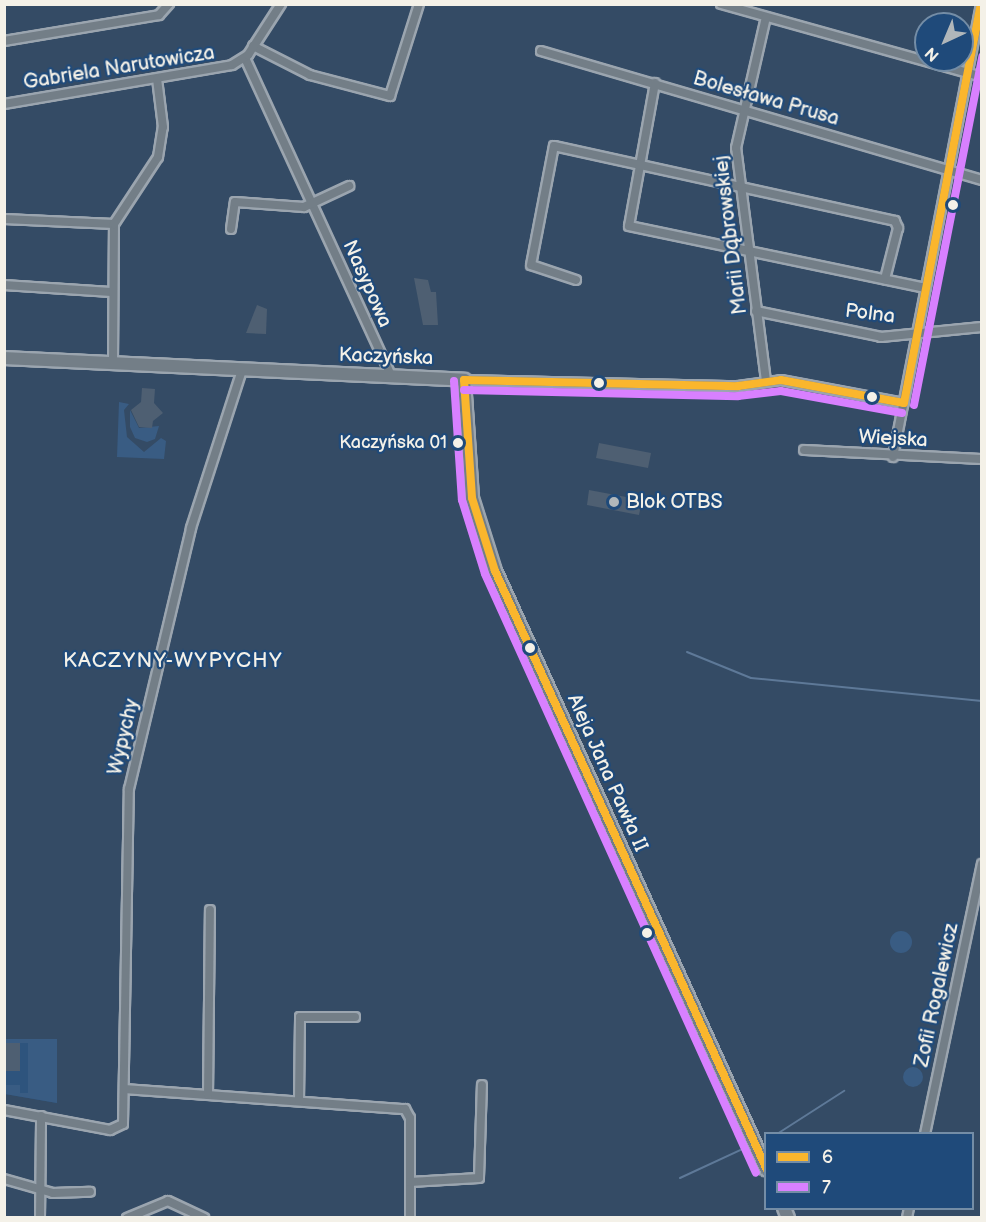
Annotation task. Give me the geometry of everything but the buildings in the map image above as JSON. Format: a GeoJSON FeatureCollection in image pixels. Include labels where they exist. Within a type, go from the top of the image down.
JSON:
{"type":"FeatureCollection","features":[{"type":"Feature","properties":{"kind":"street"},"geometry":{"type":"LineString","coordinates":[[4,41],[159,15],[169,4]]}},
{"type":"Feature","properties":{"kind":"street"},"geometry":{"type":"LineString","coordinates":[[245,58],[281,4]]}},
{"type":"Feature","properties":{"kind":"street"},"geometry":{"type":"LineString","coordinates":[[253,46],[310,75],[390,96],[419,4]]}},
{"type":"Feature","properties":{"kind":"street"},"geometry":{"type":"LineString","coordinates":[[721,4],[981,77]]}},
{"type":"Feature","properties":{"kind":"street"},"geometry":{"type":"LineString","coordinates":[[893,457],[981,4]]}},
{"type":"Feature","properties":{"kind":"street","name":"Marii Dąbrowskiej"},"geometry":{"type":"LineString","coordinates":[[766,17],[736,148],[766,381]]}},
{"type":"Feature","properties":{"kind":"street","name":"Bolesława Prusa"},"geometry":{"type":"LineString","coordinates":[[541,51],[981,180]]}},
{"type":"Feature","properties":{"kind":"street","name":"Gabriela Narutowicza"},"geometry":{"type":"LineString","coordinates":[[4,104],[216,70],[245,58]]}},
{"type":"Feature","properties":{"kind":"street","name":"Nasypowa"},"geometry":{"type":"LineString","coordinates":[[245,58],[392,377]]}},
{"type":"Feature","properties":{"kind":"street"},"geometry":{"type":"LineString","coordinates":[[113,363],[111,292],[114,224],[158,157],[163,127],[157,79]]}},
{"type":"Feature","properties":{"kind":"street"},"geometry":{"type":"LineString","coordinates":[[655,83],[629,226],[926,288]]}},
{"type":"Feature","properties":{"kind":"street"},"geometry":{"type":"LineString","coordinates":[[576,280],[531,265],[554,146],[640,167],[895,221],[898,228],[885,279]]}},
{"type":"Feature","properties":{"kind":"street"},"geometry":{"type":"LineString","coordinates":[[231,229],[235,202],[312,204],[349,186]]}},
{"type":"Feature","properties":{"kind":"street"},"geometry":{"type":"LineString","coordinates":[[4,219],[114,224]]}},
{"type":"Feature","properties":{"kind":"street"},"geometry":{"type":"LineString","coordinates":[[4,285],[111,292]]}},
{"type":"Feature","properties":{"kind":"street","name":"Polna"},"geometry":{"type":"LineString","coordinates":[[756,311],[881,337],[981,327]]}},
{"type":"Feature","properties":{"kind":"street","name":"Kaczyńska"},"geometry":{"type":"LineString","coordinates":[[4,358],[464,380],[731,386],[766,381],[904,403]]}},
{"type":"Feature","properties":{"kind":"street","name":"Wypychy"},"geometry":{"type":"LineString","coordinates":[[41,1116],[110,1130],[123,1124],[129,789],[191,528],[242,370]]}},
{"type":"Feature","properties":{"kind":"street","name":"Aleja Jana Pawła II"},"geometry":{"type":"LineString","coordinates":[[464,380],[472,498],[495,571],[764,1167]]}},
{"type":"Feature","properties":{"kind":"street","name":"Wiejska"},"geometry":{"type":"LineString","coordinates":[[804,450],[893,457],[981,459]]}},
{"type":"Feature","properties":{"kind":"street","name":"Zofii Rogalewicz"},"geometry":{"type":"LineString","coordinates":[[925,1132],[981,864]]}},
{"type":"Feature","properties":{"kind":"street"},"geometry":{"type":"LineString","coordinates":[[208,1095],[210,910]]}},
{"type":"Feature","properties":{"kind":"street"},"geometry":{"type":"LineString","coordinates":[[299,1101],[300,1017],[355,1017]]}},
{"type":"Feature","properties":{"kind":"street"},"geometry":{"type":"LineString","coordinates":[[410,1182],[479,1178],[482,1085]]}},
{"type":"Feature","properties":{"kind":"street"},"geometry":{"type":"LineString","coordinates":[[124,1089],[408,1110],[410,1218]]}},
{"type":"Feature","properties":{"kind":"street"},"geometry":{"type":"LineString","coordinates":[[4,1110],[41,1116],[43,1191],[40,1218]]}},
{"type":"Feature","properties":{"kind":"street"},"geometry":{"type":"LineString","coordinates":[[4,1179],[43,1191],[90,1192]]}},
{"type":"Feature","properties":{"kind":"street"},"geometry":{"type":"LineString","coordinates":[[127,1218],[168,1201],[204,1218]]}},
{"type":"Feature","properties":{"kind":"shaded area"},"geometry":{"type":"Polygon","coordinates":[[[119,402],[129,404],[124,410],[127,437],[144,452],[161,438],[166,441],[164,459],[117,457],[119,402]]]}},
{"type":"Feature","properties":{"kind":"shaded area"},"geometry":{"type":"Polygon","coordinates":[[[130,410],[139,428],[159,426],[155,439],[147,442],[135,438],[130,427],[130,410]]]}},
{"type":"Feature","properties":{"kind":"shaded area"},"geometry":{"type":"Polygon","coordinates":[[[901,931],[909,934],[912,942],[909,950],[901,953],[893,950],[890,942],[893,934],[901,931]]]}},
{"type":"Feature","properties":{"kind":"shaded area"},"geometry":{"type":"Polygon","coordinates":[[[4,1039],[57,1039],[57,1103],[5,1094],[4,1039]]]}},
{"type":"Feature","properties":{"kind":"shaded area"},"geometry":{"type":"Polygon","coordinates":[[[4,1039],[57,1039],[57,1103],[5,1094],[5,1085],[20,1085],[20,1093],[28,1093],[28,1043],[5,1043],[4,1039]]]}},
{"type":"Feature","properties":{"kind":"shaded area"},"geometry":{"type":"Polygon","coordinates":[[[913,1067],[920,1070],[923,1077],[920,1084],[913,1087],[906,1084],[903,1077],[906,1070],[913,1067]]]}},
{"type":"Feature","properties":{"kind":"waterway"},"geometry":{"type":"LineString","coordinates":[[687,652],[751,678],[982,701]]}},
{"type":"Feature","properties":{"kind":"waterway"},"geometry":{"type":"LineString","coordinates":[[780,1132],[844,1091]]}},
{"type":"Feature","properties":{"kind":"waterway"},"geometry":{"type":"LineString","coordinates":[[680,1178],[747,1147]]}},
{"type":"Feature","properties":{"kind":"transit line","name":"6"},"geometry":{"type":"LineString","coordinates":[[904,403],[981,4]]}},
{"type":"Feature","properties":{"kind":"transit line","name":"7"},"geometry":{"type":"LineString","coordinates":[[914,405],[982,57]]}},
{"type":"Feature","properties":{"kind":"transit line","name":"6"},"geometry":{"type":"LineString","coordinates":[[464,380],[472,498],[495,571],[764,1164]]}},
{"type":"Feature","properties":{"kind":"transit line","name":"6"},"geometry":{"type":"LineString","coordinates":[[464,380],[738,386],[781,380],[904,403]]}},
{"type":"Feature","properties":{"kind":"transit line","name":"7"},"geometry":{"type":"LineString","coordinates":[[454,381],[462,500],[485,574],[756,1173]]}},
{"type":"Feature","properties":{"kind":"transit line","name":"7"},"geometry":{"type":"LineString","coordinates":[[464,390],[738,396],[781,391],[902,413]]}},
{"type":"Feature","properties":{"kind":"place","name":"Kaczyńska 01"},"geometry":{"type":"Point","coordinates":[458,443]}},
{"type":"Feature","properties":{"kind":"place","name":"Blok OTBS"},"geometry":{"type":"Point","coordinates":[614,502]}},
{"type":"Feature","properties":{"kind":"district","name":"KACZYNY-WYPYCHY"},"geometry":{"type":"Point","coordinates":[173,661]}}]}
